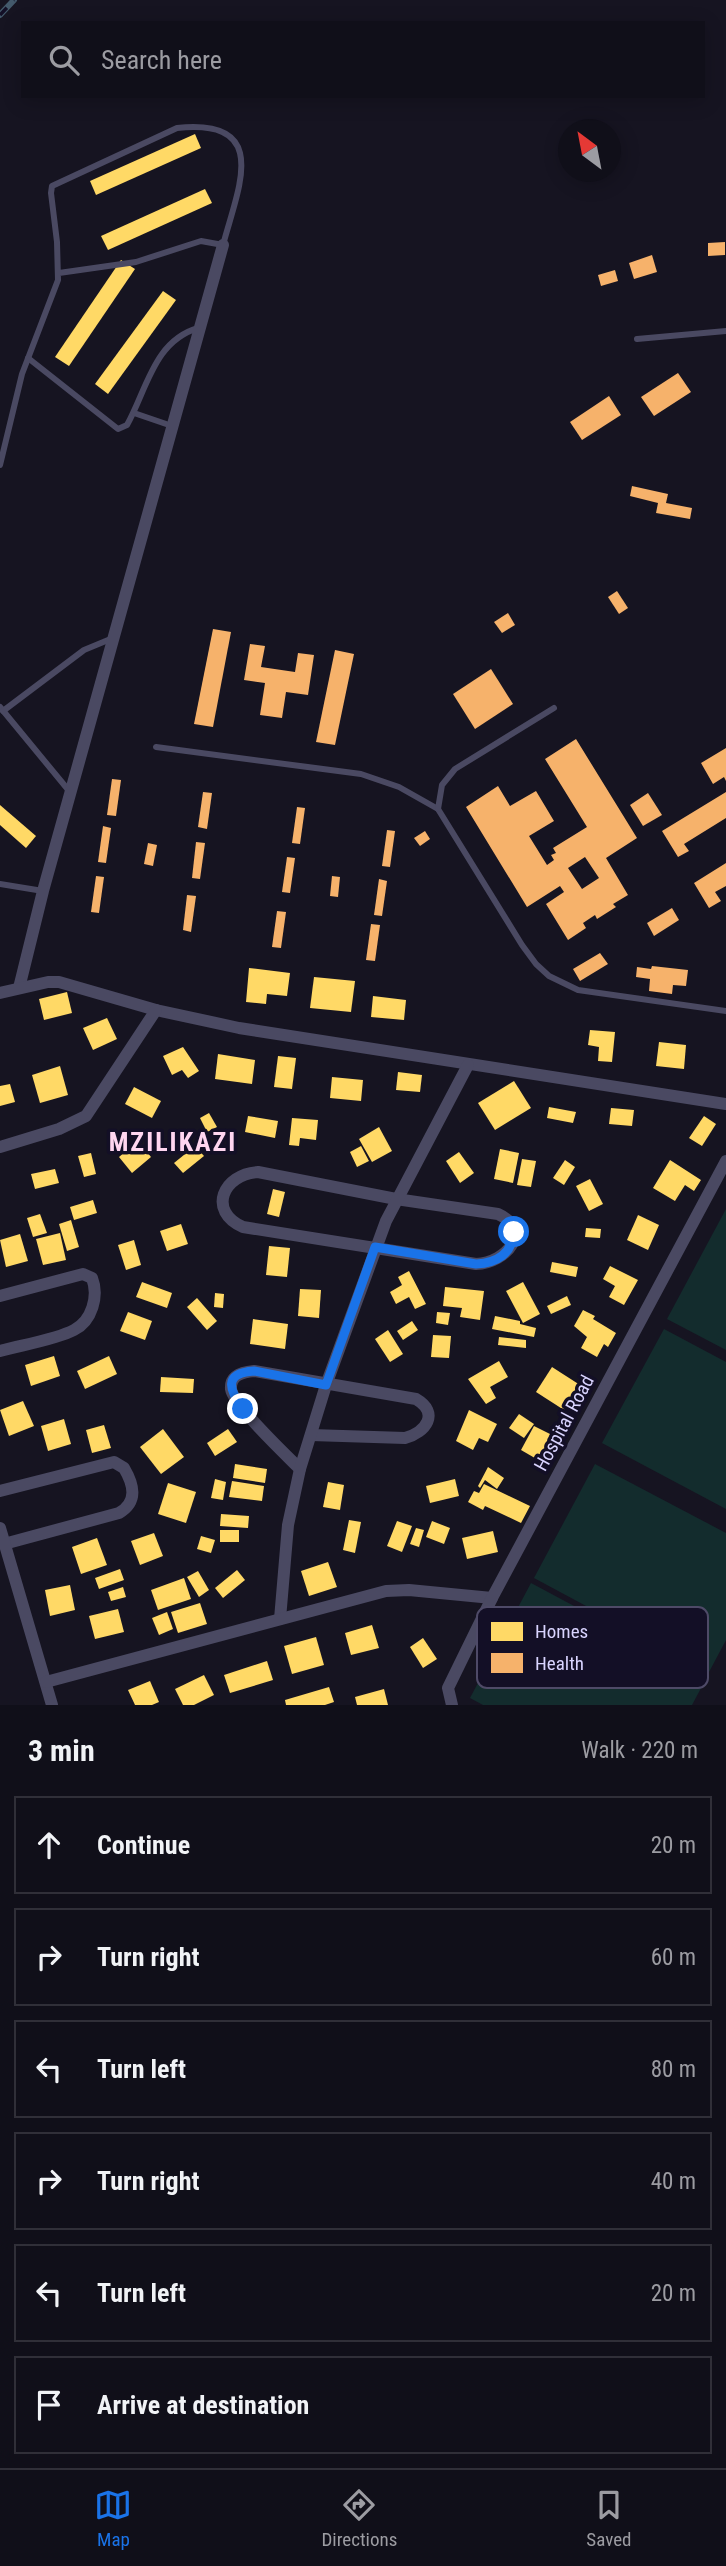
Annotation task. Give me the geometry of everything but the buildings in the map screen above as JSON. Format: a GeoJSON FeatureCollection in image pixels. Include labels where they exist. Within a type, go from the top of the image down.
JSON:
{"type":"FeatureCollection","features":[{"type":"Feature","properties":{"kind":"street"},"geometry":{"type":"LineString","coordinates":[[19,988],[43,891],[223,245]]}},
{"type":"Feature","properties":{"kind":"street"},"geometry":{"type":"LineString","coordinates":[[0,993],[48,982],[69,984],[156,1010],[239,1028],[726,1104]]}},
{"type":"Feature","properties":{"kind":"street"},"geometry":{"type":"LineString","coordinates":[[0,1147],[59,1129],[86,1116],[156,1010]]}},
{"type":"Feature","properties":{"kind":"street"},"geometry":{"type":"LineString","coordinates":[[280,1619],[285,1542],[300,1469],[326,1385],[375,1247],[396,1199],[468,1065]]}},
{"type":"Feature","properties":{"kind":"street","name":"Hospital Road"},"geometry":{"type":"LineString","coordinates":[[488,1607],[726,1161]]}},
{"type":"Feature","properties":{"kind":"street"},"geometry":{"type":"LineString","coordinates":[[258,1172],[396,1199],[499,1214],[511,1224],[514,1232],[513,1243],[508,1252],[488,1264],[375,1247],[243,1227],[227,1216],[222,1205],[223,1195],[235,1178],[244,1173],[258,1172]]}},
{"type":"Feature","properties":{"kind":"street"},"geometry":{"type":"LineString","coordinates":[[0,1296],[83,1273],[92,1278],[95,1289],[88,1318],[74,1330],[0,1351]]}},
{"type":"Feature","properties":{"kind":"street"},"geometry":{"type":"LineString","coordinates":[[300,1469],[233,1396],[230,1387],[233,1378],[242,1371],[416,1399],[423,1403],[427,1411],[425,1429],[405,1438],[311,1435]]}},
{"type":"Feature","properties":{"kind":"street"},"geometry":{"type":"LineString","coordinates":[[0,1491],[114,1462],[124,1468],[134,1494],[127,1509],[119,1513],[4,1544]]}},
{"type":"Feature","properties":{"kind":"street"},"geometry":{"type":"LineString","coordinates":[[0,1528],[52,1705]]}},
{"type":"Feature","properties":{"kind":"street"},"geometry":{"type":"LineString","coordinates":[[46,1682],[398,1590],[492,1598]]}},
{"type":"Feature","properties":{"kind":"street","name":"Hospital Road"},"geometry":{"type":"LineString","coordinates":[[452,1705],[448,1688],[477,1629]]}},
{"type":"Feature","properties":{"kind":"lane"},"geometry":{"type":"LineString","coordinates":[[0,465],[18,391],[59,273],[52,186],[177,128],[194,126],[220,130],[235,140],[243,157],[223,245],[201,241],[136,262],[59,273]]}},
{"type":"Feature","properties":{"kind":"lane"},"geometry":{"type":"LineString","coordinates":[[29,358],[114,427],[123,428],[134,413],[149,377],[164,351],[178,336],[200,328]]}},
{"type":"Feature","properties":{"kind":"lane"},"geometry":{"type":"LineString","coordinates":[[637,339],[726,331]]}},
{"type":"Feature","properties":{"kind":"lane"},"geometry":{"type":"LineString","coordinates":[[134,413],[173,427]]}},
{"type":"Feature","properties":{"kind":"lane"},"geometry":{"type":"LineString","coordinates":[[71,794],[1,709],[84,650],[115,638]]}},
{"type":"Feature","properties":{"kind":"lane"},"geometry":{"type":"LineString","coordinates":[[438,810],[446,776],[554,708]]}},
{"type":"Feature","properties":{"kind":"lane"},"geometry":{"type":"LineString","coordinates":[[156,747],[361,774],[399,787],[438,810],[522,946],[549,976],[578,990],[726,1011]]}},
{"type":"Feature","properties":{"kind":"lane"},"geometry":{"type":"LineString","coordinates":[[0,884],[43,891]]}},
{"type":"Feature","properties":{"kind":"green space"},"geometry":{"type":"Polygon","coordinates":[[[726,1209],[726,1350],[667,1319],[726,1209]]]}},
{"type":"Feature","properties":{"kind":"green space"},"geometry":{"type":"Polygon","coordinates":[[[664,1329],[726,1362],[726,1509],[602,1443],[664,1329]]]}},
{"type":"Feature","properties":{"kind":"green space"},"geometry":{"type":"Polygon","coordinates":[[[595,1464],[726,1533],[726,1640],[709,1672],[708,1607],[588,1607],[534,1578],[595,1464]]]}},
{"type":"Feature","properties":{"kind":"green space"},"geometry":{"type":"Polygon","coordinates":[[[531,1583],[576,1607],[518,1607],[531,1583]]]}},
{"type":"Feature","properties":{"kind":"green space"},"geometry":{"type":"Polygon","coordinates":[[[477,1685],[477,1688],[701,1688],[692,1705],[483,1705],[470,1698],[477,1685]]]}},
{"type":"Feature","properties":{"kind":"railway"},"geometry":{"type":"LineString","coordinates":[[0,15],[14,0]]}},
{"type":"Feature","properties":{"kind":"district","name":"MZILIKAZI"},"geometry":{"type":"Point","coordinates":[173,1142]}},
{"type":"Feature","properties":{"kind":"route"},"geometry":{"type":"LineString","coordinates":[[243,1409],[230,1387],[233,1378],[242,1371],[326,1385],[375,1247],[488,1264],[508,1252],[513,1243],[514,1232]]}}]}
